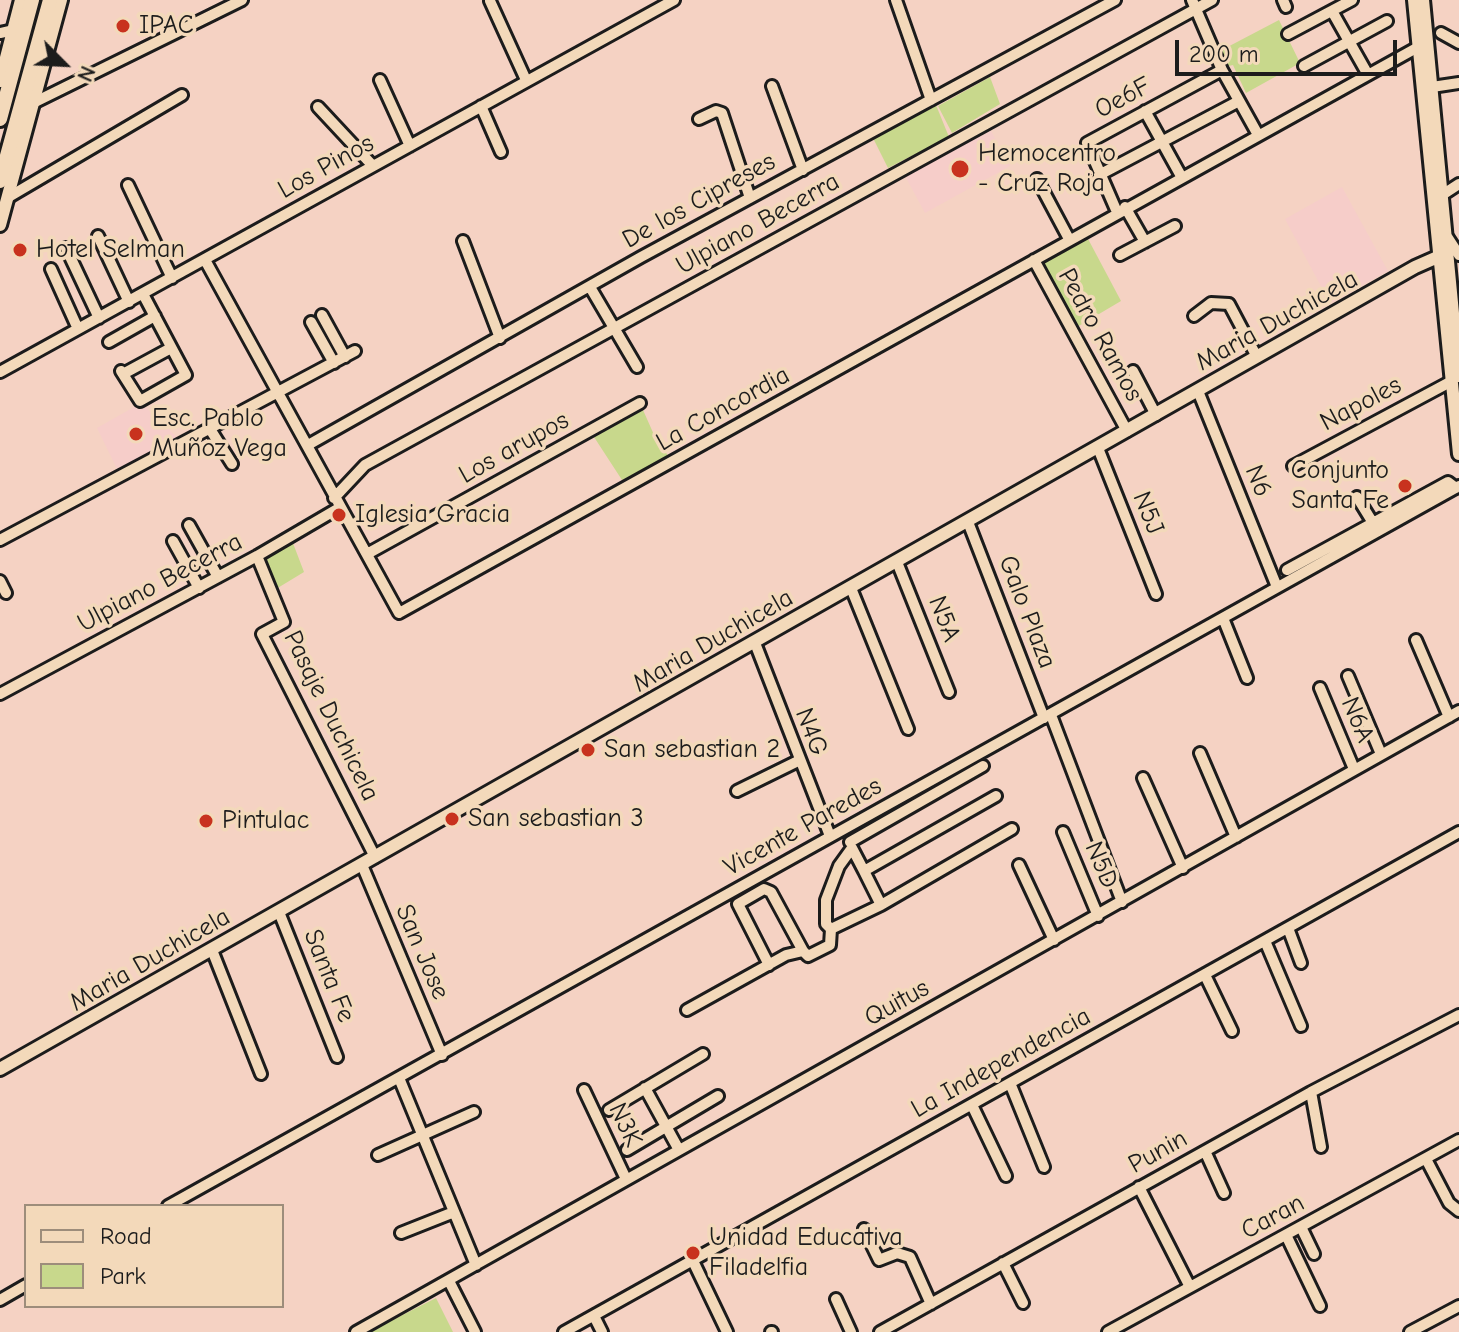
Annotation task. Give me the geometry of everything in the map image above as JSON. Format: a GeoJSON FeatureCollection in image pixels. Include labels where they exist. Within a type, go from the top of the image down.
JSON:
{"type":"FeatureCollection","features":[{"type":"Feature","properties":{"kind":"highway"},"geometry":{"type":"LineString","coordinates":[[0,119],[3,95],[32,0]]}},
{"type":"Feature","properties":{"kind":"highway"},"geometry":{"type":"LineString","coordinates":[[0,181],[28,101],[50,21],[50,0]]}},
{"type":"Feature","properties":{"kind":"main road"},"geometry":{"type":"LineString","coordinates":[[0,81],[21,0]]}},
{"type":"Feature","properties":{"kind":"main road"},"geometry":{"type":"LineString","coordinates":[[50,21],[61,0]]}},
{"type":"Feature","properties":{"kind":"main road"},"geometry":{"type":"LineString","coordinates":[[1414,0],[1438,197],[1449,250],[1459,454]]}},
{"type":"Feature","properties":{"kind":"main road"},"geometry":{"type":"LineString","coordinates":[[1423,0],[1438,197],[1449,250]]}},
{"type":"Feature","properties":{"kind":"main road"},"geometry":{"type":"LineString","coordinates":[[0,225],[28,101]]}},
{"type":"Feature","properties":{"kind":"main road","name":"Maria Duchicela"},"geometry":{"type":"LineString","coordinates":[[0,1069],[1449,250]]}},
{"type":"Feature","properties":{"kind":"street"},"geometry":{"type":"LineString","coordinates":[[28,101],[242,0]]}},
{"type":"Feature","properties":{"kind":"street","name":"Los Pinos"},"geometry":{"type":"LineString","coordinates":[[0,372],[674,0]]}},
{"type":"Feature","properties":{"kind":"street"},"geometry":{"type":"LineString","coordinates":[[896,0],[931,100]]}},
{"type":"Feature","properties":{"kind":"street","name":"De los Cipreses"},"geometry":{"type":"LineString","coordinates":[[308,445],[750,198],[1115,0]]}},
{"type":"Feature","properties":{"kind":"street","name":"Ulpiano Becerra"},"geometry":{"type":"LineString","coordinates":[[0,694],[257,556],[336,503],[365,465],[1194,4],[1212,0]]}},
{"type":"Feature","properties":{"kind":"street"},"geometry":{"type":"LineString","coordinates":[[1288,34],[1352,0]]}},
{"type":"Feature","properties":{"kind":"street"},"geometry":{"type":"LineString","coordinates":[[490,1],[526,80]]}},
{"type":"Feature","properties":{"kind":"street"},"geometry":{"type":"LineString","coordinates":[[1194,4],[1222,70],[1257,133]]}},
{"type":"Feature","properties":{"kind":"street"},"geometry":{"type":"LineString","coordinates":[[1332,11],[1367,73]]}},
{"type":"Feature","properties":{"kind":"street"},"geometry":{"type":"LineString","coordinates":[[1304,66],[1387,21]]}},
{"type":"Feature","properties":{"kind":"street"},"geometry":{"type":"LineString","coordinates":[[0,33],[14,30]]}},
{"type":"Feature","properties":{"kind":"street"},"geometry":{"type":"LineString","coordinates":[[1441,33],[1459,43]]}},
{"type":"Feature","properties":{"kind":"street","name":"La Concordia"},"geometry":{"type":"LineString","coordinates":[[205,260],[399,613],[1257,133],[1420,46]]}},
{"type":"Feature","properties":{"kind":"street","name":"Oe6F"},"geometry":{"type":"LineString","coordinates":[[1099,175],[1088,143],[1222,70]]}},
{"type":"Feature","properties":{"kind":"street"},"geometry":{"type":"LineString","coordinates":[[380,80],[410,146]]}},
{"type":"Feature","properties":{"kind":"street"},"geometry":{"type":"LineString","coordinates":[[1432,90],[1459,83]]}},
{"type":"Feature","properties":{"kind":"street"},"geometry":{"type":"LineString","coordinates":[[772,86],[803,170]]}},
{"type":"Feature","properties":{"kind":"street"},"geometry":{"type":"LineString","coordinates":[[1432,90],[1459,90]]}},
{"type":"Feature","properties":{"kind":"street"},"geometry":{"type":"LineString","coordinates":[[7,198],[182,95]]}},
{"type":"Feature","properties":{"kind":"street"},"geometry":{"type":"LineString","coordinates":[[1145,242],[1099,175],[1239,101]]}},
{"type":"Feature","properties":{"kind":"street"},"geometry":{"type":"LineString","coordinates":[[481,106],[501,152]]}},
{"type":"Feature","properties":{"kind":"street"},"geometry":{"type":"LineString","coordinates":[[318,107],[373,166]]}},
{"type":"Feature","properties":{"kind":"street"},"geometry":{"type":"LineString","coordinates":[[699,119],[716,111],[722,113],[750,198]]}},
{"type":"Feature","properties":{"kind":"street"},"geometry":{"type":"LineString","coordinates":[[1145,111],[1181,176]]}},
{"type":"Feature","properties":{"kind":"street"},"geometry":{"type":"LineString","coordinates":[[1037,179],[1069,239]]}},
{"type":"Feature","properties":{"kind":"street"},"geometry":{"type":"LineString","coordinates":[[1438,197],[1459,184]]}},
{"type":"Feature","properties":{"kind":"street"},"geometry":{"type":"LineString","coordinates":[[128,185],[172,278]]}},
{"type":"Feature","properties":{"kind":"street"},"geometry":{"type":"LineString","coordinates":[[1120,255],[1175,226]]}},
{"type":"Feature","properties":{"kind":"street"},"geometry":{"type":"LineString","coordinates":[[98,236],[129,302]]}},
{"type":"Feature","properties":{"kind":"street"},"geometry":{"type":"LineString","coordinates":[[463,241],[500,338]]}},
{"type":"Feature","properties":{"kind":"street"},"geometry":{"type":"LineString","coordinates":[[66,248],[99,318]]}},
{"type":"Feature","properties":{"kind":"street","name":"Pedro Ramos"},"geometry":{"type":"LineString","coordinates":[[1034,260],[1127,431]]}},
{"type":"Feature","properties":{"kind":"street"},"geometry":{"type":"LineString","coordinates":[[51,269],[78,329]]}},
{"type":"Feature","properties":{"kind":"street"},"geometry":{"type":"LineString","coordinates":[[590,287],[637,367]]}},
{"type":"Feature","properties":{"kind":"street"},"geometry":{"type":"LineString","coordinates":[[143,294],[186,375],[140,401],[122,373],[171,348]]}},
{"type":"Feature","properties":{"kind":"street"},"geometry":{"type":"LineString","coordinates":[[1194,316],[1211,303],[1229,304],[1257,357]]}},
{"type":"Feature","properties":{"kind":"street"},"geometry":{"type":"LineString","coordinates":[[0,540],[350,354],[322,315]]}},
{"type":"Feature","properties":{"kind":"street"},"geometry":{"type":"LineString","coordinates":[[109,342],[155,316]]}},
{"type":"Feature","properties":{"kind":"street"},"geometry":{"type":"LineString","coordinates":[[311,322],[334,363]]}},
{"type":"Feature","properties":{"kind":"street"},"geometry":{"type":"LineString","coordinates":[[1133,371],[1156,415]]}},
{"type":"Feature","properties":{"kind":"street","name":"Napoles"},"geometry":{"type":"LineString","coordinates":[[1293,466],[1454,379]]}},
{"type":"Feature","properties":{"kind":"street","name":"N6"},"geometry":{"type":"LineString","coordinates":[[1198,391],[1277,587]]}},
{"type":"Feature","properties":{"kind":"street","name":"Los arupos"},"geometry":{"type":"LineString","coordinates":[[367,554],[640,403]]}},
{"type":"Feature","properties":{"kind":"street"},"geometry":{"type":"LineString","coordinates":[[210,429],[232,464]]}},
{"type":"Feature","properties":{"kind":"street","name":"N5J"},"geometry":{"type":"LineString","coordinates":[[1098,448],[1156,594]]}},
{"type":"Feature","properties":{"kind":"street"},"geometry":{"type":"LineString","coordinates":[[1287,570],[1448,482],[1458,487]]}},
{"type":"Feature","properties":{"kind":"street","name":"Vicente Paredes"},"geometry":{"type":"LineString","coordinates":[[172,1204],[1458,487]]}},
{"type":"Feature","properties":{"kind":"street"},"geometry":{"type":"LineString","coordinates":[[1357,497],[1373,523]]}},
{"type":"Feature","properties":{"kind":"street","name":"Galo Plaza"},"geometry":{"type":"LineString","coordinates":[[968,522],[1122,902]]}},
{"type":"Feature","properties":{"kind":"street"},"geometry":{"type":"LineString","coordinates":[[189,525],[218,577]]}},
{"type":"Feature","properties":{"kind":"street"},"geometry":{"type":"LineString","coordinates":[[173,541],[199,588]]}},
{"type":"Feature","properties":{"kind":"street","name":"Pasaje Duchicela"},"geometry":{"type":"LineString","coordinates":[[257,556],[284,622],[262,634],[375,857]]}},
{"type":"Feature","properties":{"kind":"street","name":"N5A"},"geometry":{"type":"LineString","coordinates":[[897,562],[949,692]]}},
{"type":"Feature","properties":{"kind":"street"},"geometry":{"type":"LineString","coordinates":[[0,581],[6,593]]}},
{"type":"Feature","properties":{"kind":"street"},"geometry":{"type":"LineString","coordinates":[[851,588],[908,729]]}},
{"type":"Feature","properties":{"kind":"street"},"geometry":{"type":"LineString","coordinates":[[1223,618],[1247,678]]}},
{"type":"Feature","properties":{"kind":"street"},"geometry":{"type":"LineString","coordinates":[[1416,640],[1454,714]]}},
{"type":"Feature","properties":{"kind":"street","name":"N4G"},"geometry":{"type":"LineString","coordinates":[[755,643],[798,761],[830,836]]}},
{"type":"Feature","properties":{"kind":"street"},"geometry":{"type":"LineString","coordinates":[[1348,676],[1381,754]]}},
{"type":"Feature","properties":{"kind":"street","name":"N6A"},"geometry":{"type":"LineString","coordinates":[[1320,688],[1354,769]]}},
{"type":"Feature","properties":{"kind":"street","name":"Quitus"},"geometry":{"type":"LineString","coordinates":[[356,1332],[1454,714]]}},
{"type":"Feature","properties":{"kind":"street"},"geometry":{"type":"LineString","coordinates":[[1200,753],[1236,837]]}},
{"type":"Feature","properties":{"kind":"street"},"geometry":{"type":"LineString","coordinates":[[737,791],[798,761]]}},
{"type":"Feature","properties":{"kind":"street"},"geometry":{"type":"LineString","coordinates":[[769,965],[738,904],[764,889],[771,892],[808,956],[830,945],[831,929],[826,924],[826,900],[851,845],[983,766]]}},
{"type":"Feature","properties":{"kind":"street"},"geometry":{"type":"LineString","coordinates":[[1143,778],[1183,868]]}},
{"type":"Feature","properties":{"kind":"street"},"geometry":{"type":"LineString","coordinates":[[864,871],[996,796]]}},
{"type":"Feature","properties":{"kind":"street"},"geometry":{"type":"LineString","coordinates":[[843,829],[881,905]]}},
{"type":"Feature","properties":{"kind":"street"},"geometry":{"type":"LineString","coordinates":[[831,929],[881,905],[1012,829]]}},
{"type":"Feature","properties":{"kind":"street","name":"N5D"},"geometry":{"type":"LineString","coordinates":[[1063,832],[1098,916]]}},
{"type":"Feature","properties":{"kind":"street","name":"La Independencia"},"geometry":{"type":"LineString","coordinates":[[564,1332],[1459,832]]}},
{"type":"Feature","properties":{"kind":"street","name":"San Jose"},"geometry":{"type":"LineString","coordinates":[[362,865],[442,1055]]}},
{"type":"Feature","properties":{"kind":"street"},"geometry":{"type":"LineString","coordinates":[[1019,865],[1054,940]]}},
{"type":"Feature","properties":{"kind":"street","name":"Santa Fe"},"geometry":{"type":"LineString","coordinates":[[279,912],[337,1057]]}},
{"type":"Feature","properties":{"kind":"street"},"geometry":{"type":"LineString","coordinates":[[1288,928],[1301,963]]}},
{"type":"Feature","properties":{"kind":"street"},"geometry":{"type":"LineString","coordinates":[[1265,941],[1301,1026]]}},
{"type":"Feature","properties":{"kind":"street"},"geometry":{"type":"LineString","coordinates":[[212,950],[261,1074]]}},
{"type":"Feature","properties":{"kind":"street"},"geometry":{"type":"LineString","coordinates":[[687,1010],[786,955],[803,951]]}},
{"type":"Feature","properties":{"kind":"street"},"geometry":{"type":"LineString","coordinates":[[1205,975],[1232,1031]]}},
{"type":"Feature","properties":{"kind":"street","name":"Punin"},"geometry":{"type":"LineString","coordinates":[[880,1332],[1311,1092],[1459,1015]]}},
{"type":"Feature","properties":{"kind":"street"},"geometry":{"type":"LineString","coordinates":[[609,1110],[703,1054]]}},
{"type":"Feature","properties":{"kind":"street"},"geometry":{"type":"LineString","coordinates":[[399,1078],[476,1265]]}},
{"type":"Feature","properties":{"kind":"street"},"geometry":{"type":"LineString","coordinates":[[1010,1083],[1044,1167]]}},
{"type":"Feature","properties":{"kind":"street"},"geometry":{"type":"LineString","coordinates":[[645,1088],[679,1150]]}},
{"type":"Feature","properties":{"kind":"street","name":"N3K"},"geometry":{"type":"LineString","coordinates":[[584,1090],[626,1179]]}},
{"type":"Feature","properties":{"kind":"street"},"geometry":{"type":"LineString","coordinates":[[1311,1092],[1321,1147]]}},
{"type":"Feature","properties":{"kind":"street"},"geometry":{"type":"LineString","coordinates":[[627,1150],[718,1096]]}},
{"type":"Feature","properties":{"kind":"street"},"geometry":{"type":"LineString","coordinates":[[972,1105],[1006,1176]]}},
{"type":"Feature","properties":{"kind":"street"},"geometry":{"type":"LineString","coordinates":[[378,1155],[474,1112]]}},
{"type":"Feature","properties":{"kind":"street","name":"Caran"},"geometry":{"type":"LineString","coordinates":[[1108,1332],[1459,1140]]}},
{"type":"Feature","properties":{"kind":"street"},"geometry":{"type":"LineString","coordinates":[[1205,1151],[1224,1193]]}},
{"type":"Feature","properties":{"kind":"street"},"geometry":{"type":"LineString","coordinates":[[1426,1159],[1449,1203],[1459,1211]]}},
{"type":"Feature","properties":{"kind":"street"},"geometry":{"type":"LineString","coordinates":[[1139,1187],[1190,1287]]}},
{"type":"Feature","properties":{"kind":"street"},"geometry":{"type":"LineString","coordinates":[[401,1233],[454,1212]]}},
{"type":"Feature","properties":{"kind":"street"},"geometry":{"type":"LineString","coordinates":[[1301,1227],[1314,1254]]}},
{"type":"Feature","properties":{"kind":"street"},"geometry":{"type":"LineString","coordinates":[[864,1229],[879,1260],[897,1253],[910,1257],[931,1304]]}},
{"type":"Feature","properties":{"kind":"street"},"geometry":{"type":"LineString","coordinates":[[1286,1235],[1320,1306]]}},
{"type":"Feature","properties":{"kind":"street"},"geometry":{"type":"LineString","coordinates":[[693,1261],[727,1332]]}},
{"type":"Feature","properties":{"kind":"street"},"geometry":{"type":"LineString","coordinates":[[1003,1263],[1023,1303]]}},
{"type":"Feature","properties":{"kind":"street"},"geometry":{"type":"LineString","coordinates":[[449,1281],[475,1332]]}},
{"type":"Feature","properties":{"kind":"street"},"geometry":{"type":"LineString","coordinates":[[0,1300],[24,1286]]}},
{"type":"Feature","properties":{"kind":"street"},"geometry":{"type":"LineString","coordinates":[[836,1299],[851,1332]]}},
{"type":"Feature","properties":{"kind":"street"},"geometry":{"type":"LineString","coordinates":[[1410,1332],[1459,1306]]}},
{"type":"Feature","properties":{"kind":"street"},"geometry":{"type":"LineString","coordinates":[[594,1316],[602,1332]]}},
{"type":"Feature","properties":{"kind":"shaded area","name":"Hemocentro - Cruz Roja"},"geometry":{"type":"Polygon","coordinates":[[[989,127],[1010,166],[925,213],[904,174],[989,127]]]}},
{"type":"Feature","properties":{"kind":"shaded area"},"geometry":{"type":"Polygon","coordinates":[[[1342,187],[1388,271],[1330,303],[1285,219],[1342,187]]]}},
{"type":"Feature","properties":{"kind":"shaded area","name":"Esc. Pablo Muñoz Vega"},"geometry":{"type":"Polygon","coordinates":[[[141,403],[180,440],[119,473],[97,428],[141,403]]]}},
{"type":"Feature","properties":{"kind":"green space"},"geometry":{"type":"Polygon","coordinates":[[[1279,20],[1300,63],[1246,93],[1233,65],[1225,67],[1218,52],[1279,20]]]}},
{"type":"Feature","properties":{"kind":"green space"},"geometry":{"type":"Polygon","coordinates":[[[990,77],[1000,104],[952,133],[938,106],[990,77]]]}},
{"type":"Feature","properties":{"kind":"green space"},"geometry":{"type":"Polygon","coordinates":[[[936,105],[949,137],[888,168],[873,138],[936,105]]]}},
{"type":"Feature","properties":{"kind":"green space"},"geometry":{"type":"Polygon","coordinates":[[[1087,237],[1121,301],[1077,327],[1041,264],[1087,237]]]}},
{"type":"Feature","properties":{"kind":"green space"},"geometry":{"type":"Polygon","coordinates":[[[643,410],[655,437],[669,457],[622,480],[594,437],[643,410]]]}},
{"type":"Feature","properties":{"kind":"green space"},"geometry":{"type":"Polygon","coordinates":[[[291,538],[304,572],[276,589],[260,556],[291,538]]]}},
{"type":"Feature","properties":{"kind":"green space"},"geometry":{"type":"Polygon","coordinates":[[[436,1298],[453,1332],[369,1332],[436,1298]]]}},
{"type":"Feature","properties":{"kind":"place","name":"IPAC"},"geometry":{"type":"Point","coordinates":[123,26]}},
{"type":"Feature","properties":{"kind":"place","name":"Hemocentro - Cruz Roja"},"geometry":{"type":"Point","coordinates":[960,169]}},
{"type":"Feature","properties":{"kind":"place","name":"Hotel Selman"},"geometry":{"type":"Point","coordinates":[20,250]}},
{"type":"Feature","properties":{"kind":"place","name":"Esc. Pablo Muñoz Vega"},"geometry":{"type":"Point","coordinates":[136,434]}},
{"type":"Feature","properties":{"kind":"place","name":"Conjunto Santa Fe"},"geometry":{"type":"Point","coordinates":[1405,486]}},
{"type":"Feature","properties":{"kind":"place","name":"Iglesia Gracia"},"geometry":{"type":"Point","coordinates":[339,515]}},
{"type":"Feature","properties":{"kind":"place","name":"San sebastian 2"},"geometry":{"type":"Point","coordinates":[588,750]}},
{"type":"Feature","properties":{"kind":"place","name":"San sebastian 3"},"geometry":{"type":"Point","coordinates":[452,819]}},
{"type":"Feature","properties":{"kind":"place","name":"Pintulac"},"geometry":{"type":"Point","coordinates":[206,821]}},
{"type":"Feature","properties":{"kind":"place","name":"Unidad Educativa Filadelfia"},"geometry":{"type":"Point","coordinates":[693,1253]}}]}
